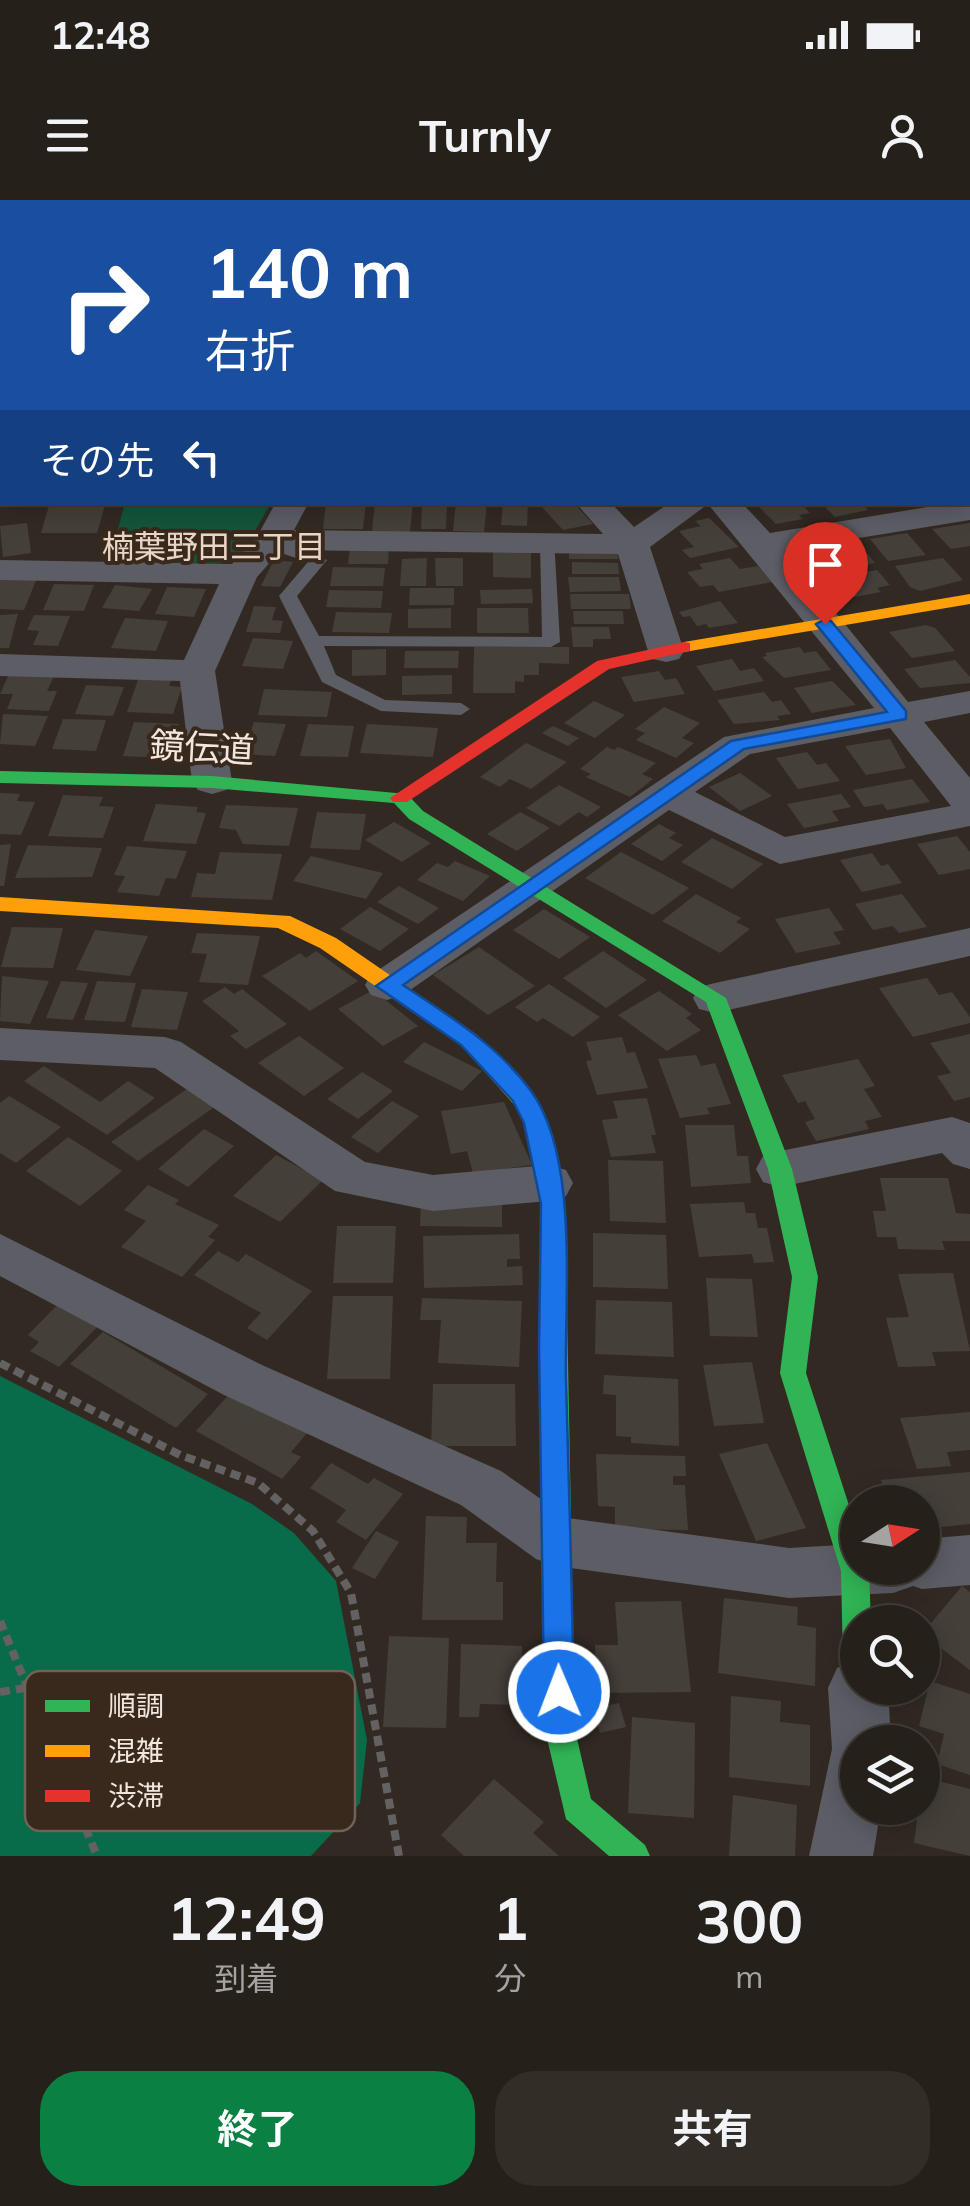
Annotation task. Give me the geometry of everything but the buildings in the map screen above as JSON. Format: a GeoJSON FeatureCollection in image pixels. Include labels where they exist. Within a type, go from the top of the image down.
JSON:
{"type":"FeatureCollection","features":[{"type":"Feature","properties":{"kind":"street"},"geometry":{"type":"LineString","coordinates":[[212,782],[197,671],[241,574],[271,542],[291,505]]}},
{"type":"Feature","properties":{"kind":"street"},"geometry":{"type":"LineString","coordinates":[[593,505],[632,544],[666,652]]}},
{"type":"Feature","properties":{"kind":"street"},"geometry":{"type":"LineString","coordinates":[[271,542],[632,544],[689,505]]}},
{"type":"Feature","properties":{"kind":"street"},"geometry":{"type":"LineString","coordinates":[[725,505],[762,544],[970,804]]}},
{"type":"Feature","properties":{"kind":"street"},"geometry":{"type":"LineString","coordinates":[[762,544],[902,511],[970,510]]}},
{"type":"Feature","properties":{"kind":"street"},"geometry":{"type":"LineString","coordinates":[[0,570],[241,574]]}},
{"type":"Feature","properties":{"kind":"street"},"geometry":{"type":"LineString","coordinates":[[840,1487],[793,1373],[804,1277],[780,1169],[715,998],[416,815],[400,798],[602,666],[627,656],[970,599]]}},
{"type":"Feature","properties":{"kind":"street"},"geometry":{"type":"LineString","coordinates":[[0,665],[197,671]]}},
{"type":"Feature","properties":{"kind":"street"},"geometry":{"type":"LineString","coordinates":[[387,986],[738,745],[970,702]]}},
{"type":"Feature","properties":{"kind":"street","name":"鏡伝道"},"geometry":{"type":"LineString","coordinates":[[0,777],[212,782],[400,798]]}},
{"type":"Feature","properties":{"kind":"street"},"geometry":{"type":"LineString","coordinates":[[670,795],[780,851],[970,814]]}},
{"type":"Feature","properties":{"kind":"street"},"geometry":{"type":"LineString","coordinates":[[0,904],[282,922],[328,943],[469,1040],[522,1096],[536,1123],[554,1204],[560,1730],[576,1808],[634,1856]]}},
{"type":"Feature","properties":{"kind":"street"},"geometry":{"type":"LineString","coordinates":[[715,998],[970,942]]}},
{"type":"Feature","properties":{"kind":"street"},"geometry":{"type":"LineString","coordinates":[[0,1044],[165,1053],[352,1178],[433,1192],[549,1183]]}},
{"type":"Feature","properties":{"kind":"street"},"geometry":{"type":"LineString","coordinates":[[780,1169],[952,1134],[970,1152]]}},
{"type":"Feature","properties":{"kind":"street"},"geometry":{"type":"LineString","coordinates":[[0,1253],[244,1380],[481,1488],[556,1540],[789,1573],[840,1571]]}},
{"type":"Feature","properties":{"kind":"street"},"geometry":{"type":"LineString","coordinates":[[940,1562],[970,1560]]}},
{"type":"Feature","properties":{"kind":"street"},"geometry":{"type":"LineString","coordinates":[[841,1856],[847,1825]]}},
{"type":"Feature","properties":{"kind":"lane"},"geometry":{"type":"LineString","coordinates":[[271,542],[319,560],[288,596],[314,641],[328,678],[381,706],[462,708]]}},
{"type":"Feature","properties":{"kind":"lane"},"geometry":{"type":"LineString","coordinates":[[314,641],[551,642],[548,543]]}},
{"type":"Feature","properties":{"kind":"path"},"geometry":{"type":"LineString","coordinates":[[0,1364],[180,1454],[258,1483],[313,1531],[351,1593],[398,1856]]}},
{"type":"Feature","properties":{"kind":"path"},"geometry":{"type":"LineString","coordinates":[[0,1620],[25,1688],[0,1692]]}},
{"type":"Feature","properties":{"kind":"path"},"geometry":{"type":"LineString","coordinates":[[86,1831],[97,1856]]}},
{"type":"Feature","properties":{"kind":"green space"},"geometry":{"type":"Polygon","coordinates":[[[124,505],[270,505],[242,553],[226,563],[109,562],[124,505]]]}},
{"type":"Feature","properties":{"kind":"green space"},"geometry":{"type":"Polygon","coordinates":[[[0,1376],[252,1504],[294,1533],[336,1581],[354,1671],[25,1671],[25,1831],[334,1831],[311,1856],[0,1856],[0,1376]]]}},
{"type":"Feature","properties":{"kind":"green space"},"geometry":{"type":"Polygon","coordinates":[[[355,1678],[367,1740],[360,1803],[355,1808],[355,1678]]]}},
{"type":"Feature","properties":{"kind":"traffic: fast"},"geometry":{"type":"LineString","coordinates":[[0,777],[212,782],[400,798]]}},
{"type":"Feature","properties":{"kind":"traffic: fast"},"geometry":{"type":"LineString","coordinates":[[400,798],[416,815],[715,998],[780,1169],[805,1277],[793,1373],[855,1571],[856,1605]]}},
{"type":"Feature","properties":{"kind":"traffic: fast"},"geometry":{"type":"LineString","coordinates":[[527,1104],[536,1123],[553,1204],[560,1730],[577,1808],[634,1856]]}},
{"type":"Feature","properties":{"kind":"traffic: slow"},"geometry":{"type":"LineString","coordinates":[[684,647],[970,599]]}},
{"type":"Feature","properties":{"kind":"traffic: slow"},"geometry":{"type":"LineString","coordinates":[[0,904],[282,921],[328,943],[469,1040],[527,1104]]}},
{"type":"Feature","properties":{"kind":"traffic: jam"},"geometry":{"type":"LineString","coordinates":[[400,798],[603,665],[684,647]]}},
{"type":"Feature","properties":{"kind":"district","name":"楠葉野田三丁目"},"geometry":{"type":"Point","coordinates":[214,547]}},
{"type":"Feature","properties":{"kind":"route"},"geometry":{"type":"LineString","coordinates":[[559,1692],[552,1346],[554,1204],[536,1123],[522,1096],[469,1040],[387,986],[738,745],[900,715],[825,624]]}}]}
